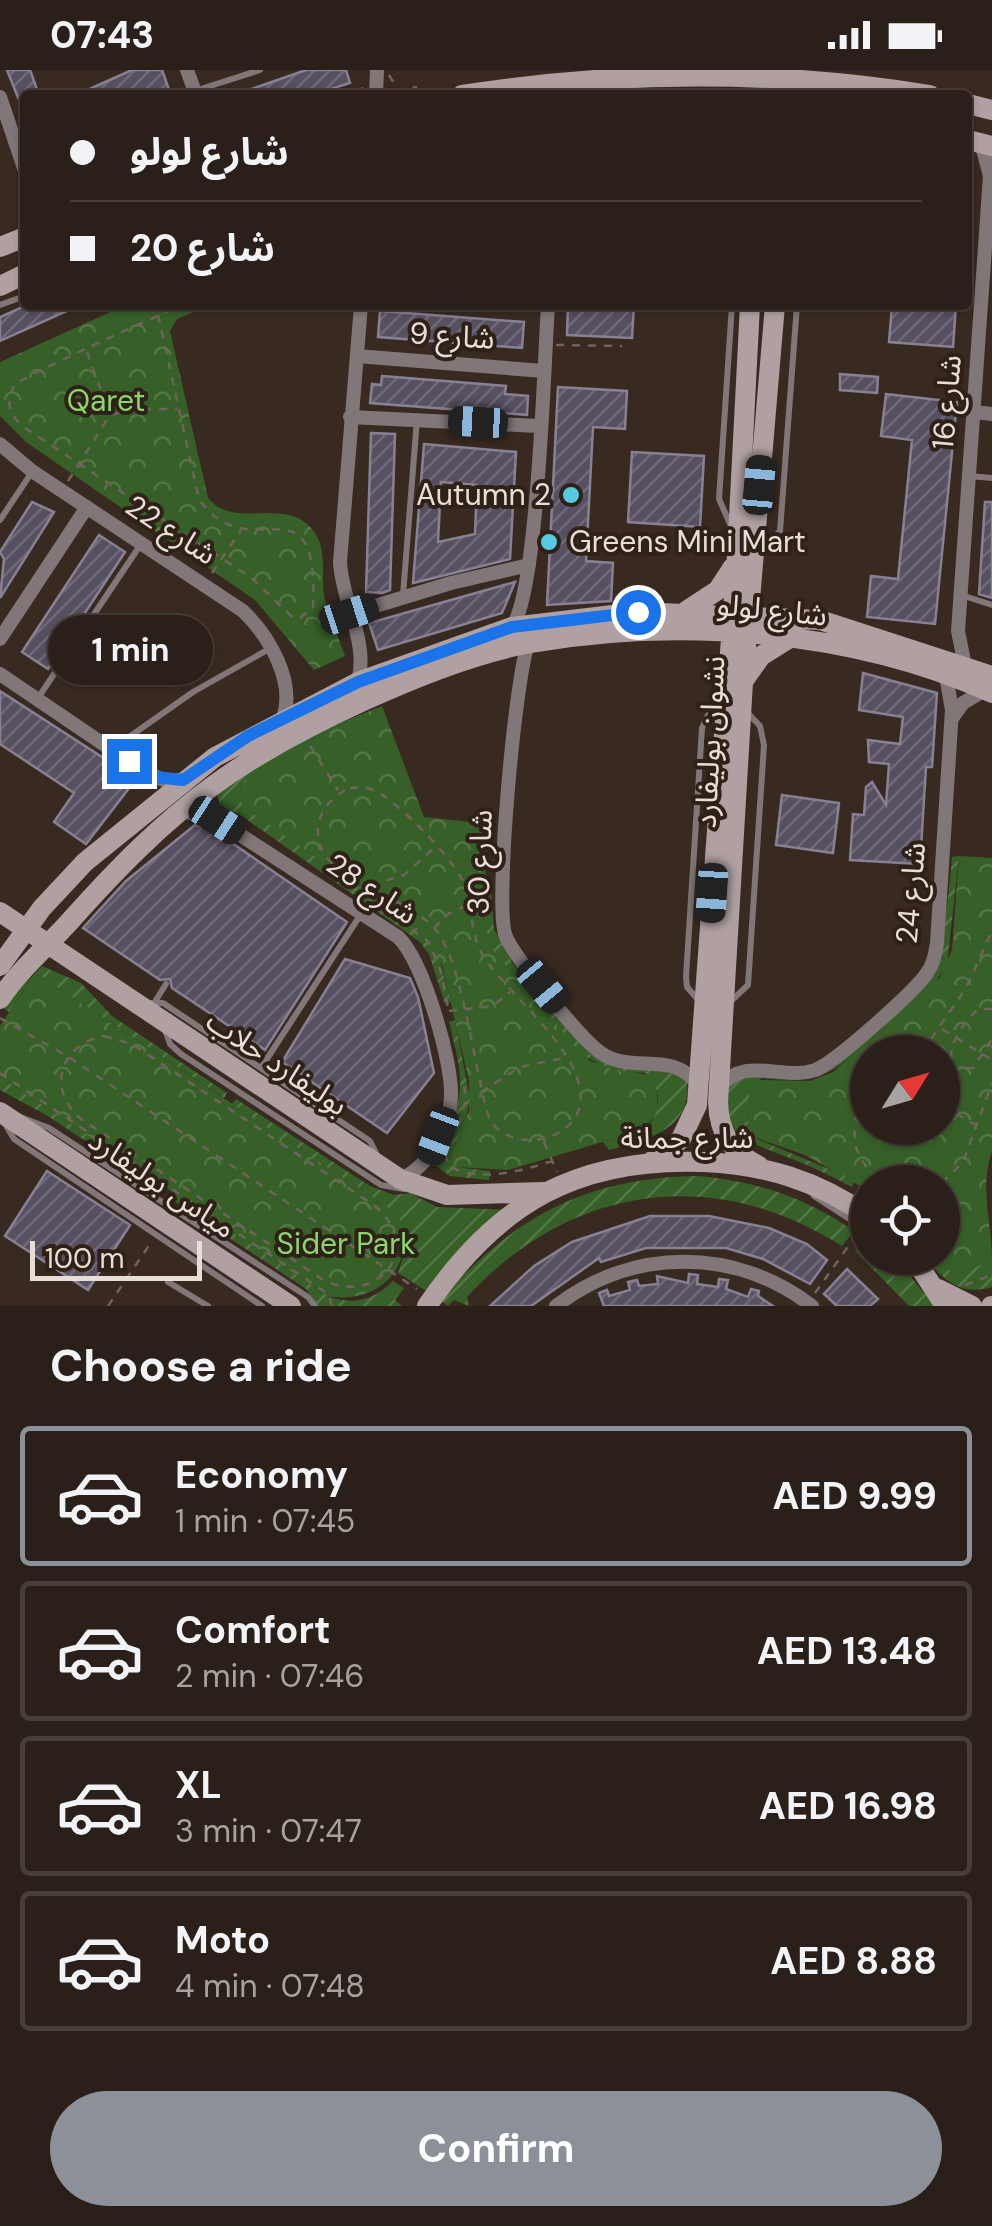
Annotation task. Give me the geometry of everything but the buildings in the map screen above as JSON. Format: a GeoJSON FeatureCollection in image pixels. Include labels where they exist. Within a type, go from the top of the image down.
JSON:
{"type":"FeatureCollection","features":[{"type":"Feature","properties":{"kind":"street"},"geometry":{"type":"LineString","coordinates":[[824,70],[845,82]]}},
{"type":"Feature","properties":{"kind":"street"},"geometry":{"type":"LineString","coordinates":[[486,90],[579,74],[729,73],[778,81],[845,82],[897,90]]}},
{"type":"Feature","properties":{"kind":"street"},"geometry":{"type":"LineString","coordinates":[[0,97],[20,154]]}},
{"type":"Feature","properties":{"kind":"street","name":"شارع 16"},"geometry":{"type":"LineString","coordinates":[[965,666],[958,631],[975,412],[986,346],[990,216],[991,175],[980,143]]}},
{"type":"Feature","properties":{"kind":"street"},"geometry":{"type":"LineString","coordinates":[[358,682],[362,648],[349,614],[340,562],[361,310]]}},
{"type":"Feature","properties":{"kind":"street"},"geometry":{"type":"LineString","coordinates":[[512,627],[524,600],[529,565],[548,310]]}},
{"type":"Feature","properties":{"kind":"street","name":"نشوان بوليفارد"},"geometry":{"type":"LineString","coordinates":[[651,1162],[681,1139],[691,1123],[700,1050],[714,1006],[743,551],[750,310]]}},
{"type":"Feature","properties":{"kind":"street","name":"نشوان بوليفارد"},"geometry":{"type":"LineString","coordinates":[[743,551],[774,310]]}},
{"type":"Feature","properties":{"kind":"street","name":"شارع 9"},"geometry":{"type":"LineString","coordinates":[[357,356],[543,371]]}},
{"type":"Feature","properties":{"kind":"street"},"geometry":{"type":"LineString","coordinates":[[975,412],[992,414]]}},
{"type":"Feature","properties":{"kind":"street"},"geometry":{"type":"LineString","coordinates":[[350,417],[538,426]]}},
{"type":"Feature","properties":{"kind":"street","name":"شارع 22"},"geometry":{"type":"LineString","coordinates":[[0,444],[32,471],[243,611],[270,648],[286,684],[283,718]]}},
{"type":"Feature","properties":{"kind":"street"},"geometry":{"type":"LineString","coordinates":[[0,639],[87,507]]}},
{"type":"Feature","properties":{"kind":"street"},"geometry":{"type":"LineString","coordinates":[[686,611],[718,590],[743,551]]}},
{"type":"Feature","properties":{"kind":"street"},"geometry":{"type":"LineString","coordinates":[[349,614],[403,596],[529,565]]}},
{"type":"Feature","properties":{"kind":"street"},"geometry":{"type":"LineString","coordinates":[[524,600],[544,622]]}},
{"type":"Feature","properties":{"kind":"street","name":"شارع لولو"},"geometry":{"type":"LineString","coordinates":[[3,983],[26,930],[86,862],[183,780],[314,702],[358,682],[512,627],[686,611],[990,686]]}},
{"type":"Feature","properties":{"kind":"street","name":"شارع لولو"},"geometry":{"type":"LineString","coordinates":[[3,983],[47,944],[112,873],[213,786],[302,732],[495,652],[528,644],[651,631],[820,620],[965,666],[990,686]]}},
{"type":"Feature","properties":{"kind":"street","name":"نشوان بوليفارد"},"geometry":{"type":"LineString","coordinates":[[733,706],[743,682],[739,624]]}},
{"type":"Feature","properties":{"kind":"street"},"geometry":{"type":"LineString","coordinates":[[934,656],[958,631]]}},
{"type":"Feature","properties":{"kind":"street"},"geometry":{"type":"LineString","coordinates":[[743,682],[761,656],[788,639]]}},
{"type":"Feature","properties":{"kind":"street","name":"شارع 30"},"geometry":{"type":"LineString","coordinates":[[528,644],[517,683],[504,891],[504,925],[511,948],[597,1050],[622,1061],[675,1065]]}},
{"type":"Feature","properties":{"kind":"street"},"geometry":{"type":"LineString","coordinates":[[362,648],[392,670]]}},
{"type":"Feature","properties":{"kind":"street"},"geometry":{"type":"LineString","coordinates":[[495,652],[517,683]]}},
{"type":"Feature","properties":{"kind":"street"},"geometry":{"type":"LineString","coordinates":[[0,674],[146,773],[164,780],[183,780]]}},
{"type":"Feature","properties":{"kind":"street","name":"شارع 24"},"geometry":{"type":"LineString","coordinates":[[747,1070],[817,1070],[923,978],[935,956],[951,719],[946,676]]}},
{"type":"Feature","properties":{"kind":"street"},"geometry":{"type":"LineString","coordinates":[[286,684],[314,702]]}},
{"type":"Feature","properties":{"kind":"street"},"geometry":{"type":"LineString","coordinates":[[951,719],[964,704],[990,686]]}},
{"type":"Feature","properties":{"kind":"street"},"geometry":{"type":"LineString","coordinates":[[146,773],[149,807]]}},
{"type":"Feature","properties":{"kind":"street"},"geometry":{"type":"LineString","coordinates":[[213,786],[217,820]]}},
{"type":"Feature","properties":{"kind":"street","name":"شارع 28"},"geometry":{"type":"LineString","coordinates":[[182,811],[217,820],[398,937],[414,954],[452,1096],[429,1160]]}},
{"type":"Feature","properties":{"kind":"street","name":"بوليفارد حلاب"},"geometry":{"type":"LineString","coordinates":[[0,912],[160,1013],[380,1168],[408,1182],[448,1195],[553,1188]]}},
{"type":"Feature","properties":{"kind":"street","name":"نشوان بوليفارد"},"geometry":{"type":"LineString","coordinates":[[714,1006],[722,1047],[723,1134],[744,1158],[759,1166]]}},
{"type":"Feature","properties":{"kind":"street"},"geometry":{"type":"LineString","coordinates":[[722,1047],[732,1061],[747,1070]]}},
{"type":"Feature","properties":{"kind":"street"},"geometry":{"type":"LineString","coordinates":[[698,1086],[675,1065],[700,1050]]}},
{"type":"Feature","properties":{"kind":"street"},"geometry":{"type":"LineString","coordinates":[[720,1087],[732,1075],[747,1070]]}},
{"type":"Feature","properties":{"kind":"street","name":"مياس بوليفارد"},"geometry":{"type":"LineString","coordinates":[[1,1112],[291,1306]]}},
{"type":"Feature","properties":{"kind":"street"},"geometry":{"type":"LineString","coordinates":[[408,1182],[429,1160]]}},
{"type":"Feature","properties":{"kind":"street"},"geometry":{"type":"LineString","coordinates":[[429,1160],[434,1179],[448,1195]]}},
{"type":"Feature","properties":{"kind":"street","name":"شارع جمانة"},"geometry":{"type":"LineString","coordinates":[[434,1304],[468,1253],[553,1188],[620,1164],[759,1166],[827,1190],[850,1205]]}},
{"type":"Feature","properties":{"kind":"street"},"geometry":{"type":"LineString","coordinates":[[556,1306],[604,1276],[674,1261],[744,1270],[810,1304]]}},
{"type":"Feature","properties":{"kind":"street"},"geometry":{"type":"LineString","coordinates":[[928,1275],[947,1293],[972,1306]]}},
{"type":"Feature","properties":{"kind":"lane"},"geometry":{"type":"LineString","coordinates":[[200,90],[260,70]]}},
{"type":"Feature","properties":{"kind":"lane"},"geometry":{"type":"LineString","coordinates":[[732,310],[719,499],[743,551],[772,544],[780,531],[797,310]]}},
{"type":"Feature","properties":{"kind":"lane"},"geometry":{"type":"LineString","coordinates":[[403,596],[417,419]]}},
{"type":"Feature","properties":{"kind":"lane"},"geometry":{"type":"LineString","coordinates":[[0,520],[32,471]]}},
{"type":"Feature","properties":{"kind":"lane"},"geometry":{"type":"LineString","coordinates":[[969,476],[992,478]]}},
{"type":"Feature","properties":{"kind":"lane"},"geometry":{"type":"LineString","coordinates":[[38,698],[141,543]]}},
{"type":"Feature","properties":{"kind":"lane"},"geometry":{"type":"LineString","coordinates":[[961,594],[992,605]]}},
{"type":"Feature","properties":{"kind":"lane"},"geometry":{"type":"LineString","coordinates":[[112,750],[193,692],[270,648]]}},
{"type":"Feature","properties":{"kind":"lane"},"geometry":{"type":"LineString","coordinates":[[714,1006],[686,982],[702,728],[708,716],[733,706]]}},
{"type":"Feature","properties":{"kind":"lane"},"geometry":{"type":"LineString","coordinates":[[261,1068],[362,913]]}},
{"type":"Feature","properties":{"kind":"lane"},"geometry":{"type":"LineString","coordinates":[[166,984],[160,1013],[175,1050],[381,1186],[394,1190],[408,1182]]}},
{"type":"Feature","properties":{"kind":"lane"},"geometry":{"type":"LineString","coordinates":[[160,1013],[261,1068],[370,1141],[380,1168]]}},
{"type":"Feature","properties":{"kind":"lane"},"geometry":{"type":"LineString","coordinates":[[1,1112],[14,1138],[262,1306]]}},
{"type":"Feature","properties":{"kind":"lane"},"geometry":{"type":"LineString","coordinates":[[1,1112],[42,1124],[308,1296],[315,1306]]}},
{"type":"Feature","properties":{"kind":"lane"},"geometry":{"type":"LineString","coordinates":[[759,1166],[850,1223]]}},
{"type":"Feature","properties":{"kind":"lane"},"geometry":{"type":"LineString","coordinates":[[168,1282],[208,1306]]}},
{"type":"Feature","properties":{"kind":"path"},"geometry":{"type":"LineString","coordinates":[[377,70],[388,72],[398,90]]}},
{"type":"Feature","properties":{"kind":"path"},"geometry":{"type":"LineString","coordinates":[[158,315],[200,499],[220,522],[293,532],[308,543],[314,562],[314,607],[300,618],[291,616],[253,579],[14,418],[9,397],[20,379],[86,351],[158,315],[170,310]]}},
{"type":"Feature","properties":{"kind":"path"},"geometry":{"type":"LineString","coordinates":[[545,344],[622,346]]}},
{"type":"Feature","properties":{"kind":"path"},"geometry":{"type":"LineString","coordinates":[[86,351],[110,415]]}},
{"type":"Feature","properties":{"kind":"path"},"geometry":{"type":"LineString","coordinates":[[62,490],[110,415],[136,409],[179,410]]}},
{"type":"Feature","properties":{"kind":"path"},"geometry":{"type":"LineString","coordinates":[[204,585],[242,528]]}},
{"type":"Feature","properties":{"kind":"path"},"geometry":{"type":"LineString","coordinates":[[302,732],[339,792]]}},
{"type":"Feature","properties":{"kind":"path"},"geometry":{"type":"LineString","coordinates":[[361,787],[382,794],[435,846],[467,890],[478,949],[566,1058],[580,1084],[579,1107],[566,1126],[543,1140],[519,1142],[498,1131],[481,1092],[449,957],[434,928],[331,863],[318,839],[322,812],[339,792],[361,787]]}},
{"type":"Feature","properties":{"kind":"path"},"geometry":{"type":"LineString","coordinates":[[371,885],[404,875],[435,846]]}},
{"type":"Feature","properties":{"kind":"path"},"geometry":{"type":"LineString","coordinates":[[467,890],[504,891]]}},
{"type":"Feature","properties":{"kind":"path"},"geometry":{"type":"LineString","coordinates":[[434,928],[448,914],[468,904]]}},
{"type":"Feature","properties":{"kind":"path"},"geometry":{"type":"LineString","coordinates":[[937,1035],[990,942],[992,931]]}},
{"type":"Feature","properties":{"kind":"path"},"geometry":{"type":"LineString","coordinates":[[433,1014],[494,1006],[511,990]]}},
{"type":"Feature","properties":{"kind":"path"},"geometry":{"type":"LineString","coordinates":[[958,1035],[978,1009],[992,1009]]}},
{"type":"Feature","properties":{"kind":"path"},"geometry":{"type":"LineString","coordinates":[[0,1018],[67,1056],[389,1268],[395,1278],[434,1304]]}},
{"type":"Feature","properties":{"kind":"path"},"geometry":{"type":"LineString","coordinates":[[872,1024],[881,1035]]}},
{"type":"Feature","properties":{"kind":"path"},"geometry":{"type":"LineString","coordinates":[[942,1029],[952,1035]]}},
{"type":"Feature","properties":{"kind":"path"},"geometry":{"type":"LineString","coordinates":[[104,1036],[119,1038],[147,1054],[386,1216],[396,1242],[389,1268],[365,1286],[352,1288],[325,1281],[70,1110],[60,1084],[67,1056],[90,1039],[104,1036]]}},
{"type":"Feature","properties":{"kind":"path"},"geometry":{"type":"LineString","coordinates":[[960,1039],[992,1060]]}},
{"type":"Feature","properties":{"kind":"path"},"geometry":{"type":"LineString","coordinates":[[960,1069],[973,1068],[992,1039]]}},
{"type":"Feature","properties":{"kind":"path"},"geometry":{"type":"LineString","coordinates":[[481,1092],[520,1066],[566,1058]]}},
{"type":"Feature","properties":{"kind":"path"},"geometry":{"type":"LineString","coordinates":[[0,1073],[252,1240],[328,1294],[332,1306]]}},
{"type":"Feature","properties":{"kind":"path"},"geometry":{"type":"LineString","coordinates":[[960,1165],[992,1083]]}},
{"type":"Feature","properties":{"kind":"path"},"geometry":{"type":"LineString","coordinates":[[960,1116],[976,1125]]}},
{"type":"Feature","properties":{"kind":"path"},"geometry":{"type":"LineString","coordinates":[[543,1140],[553,1188]]}},
{"type":"Feature","properties":{"kind":"path"},"geometry":{"type":"LineString","coordinates":[[108,1306],[156,1235]]}},
{"type":"Feature","properties":{"kind":"path"},"geometry":{"type":"LineString","coordinates":[[810,1304],[850,1244]]}},
{"type":"Feature","properties":{"kind":"path"},"geometry":{"type":"LineString","coordinates":[[947,1293],[992,1275]]}},
{"type":"Feature","properties":{"kind":"green space","name":"Qaret"},"geometry":{"type":"Polygon","coordinates":[[[115,310],[199,310],[177,319],[170,331],[208,498],[219,508],[232,512],[291,515],[315,533],[322,555],[326,603],[345,656],[314,670],[255,600],[26,442],[0,416],[0,362],[115,310]]]}},
{"type":"Feature","properties":{"kind":"green space"},"geometry":{"type":"Polygon","coordinates":[[[382,706],[424,817],[488,824],[483,923],[494,952],[590,1061],[650,1076],[656,1085],[658,1109],[646,1129],[508,1170],[456,1167],[449,1155],[469,1111],[469,1081],[442,965],[419,929],[242,807],[240,785],[268,760],[306,738],[382,706]]]}},
{"type":"Feature","properties":{"kind":"green space"},"geometry":{"type":"Polygon","coordinates":[[[262,766],[240,785],[242,806],[419,929],[438,954],[451,1002],[445,1004],[429,954],[420,942],[239,814],[221,808],[215,789],[262,766]]]}},
{"type":"Feature","properties":{"kind":"green space"},"geometry":{"type":"Polygon","coordinates":[[[959,856],[992,858],[992,1151],[986,1192],[992,1260],[960,1274],[960,1165],[850,1165],[850,1180],[805,1155],[748,1135],[750,1086],[756,1080],[810,1081],[833,1072],[850,1057],[850,1145],[960,1145],[960,1035],[875,1035],[940,977],[952,950],[959,856]]]}},
{"type":"Feature","properties":{"kind":"green space"},"geometry":{"type":"Polygon","coordinates":[[[959,856],[947,965],[931,987],[884,1027],[878,1020],[917,991],[933,963],[943,927],[952,857],[959,856]]]}},
{"type":"Feature","properties":{"kind":"green space"},"geometry":{"type":"Polygon","coordinates":[[[485,891],[491,891],[494,929],[513,964],[591,1055],[686,1077],[684,1109],[666,1129],[609,1150],[603,1142],[646,1129],[657,1108],[655,1086],[645,1073],[613,1070],[582,1055],[494,952],[483,923],[485,891]]]}},
{"type":"Feature","properties":{"kind":"green space"},"geometry":{"type":"Polygon","coordinates":[[[42,966],[81,983],[112,1016],[227,1093],[224,1098],[39,975],[32,977],[9,1012],[2,1007],[42,966]]]}},
{"type":"Feature","properties":{"kind":"green space","name":"Sider Park"},"geometry":{"type":"Polygon","coordinates":[[[39,975],[399,1215],[404,1249],[391,1277],[364,1294],[328,1296],[0,1077],[0,1026],[33,976],[39,975]]]}},
{"type":"Feature","properties":{"kind":"green space"},"geometry":{"type":"Polygon","coordinates":[[[455,1020],[470,1098],[465,1123],[449,1155],[456,1167],[490,1171],[489,1180],[450,1176],[435,1165],[433,1155],[452,1119],[460,1091],[449,1022],[455,1020]]]}},
{"type":"Feature","properties":{"kind":"green space"},"geometry":{"type":"Polygon","coordinates":[[[850,1043],[850,1056],[822,1075],[798,1080],[762,1078],[750,1086],[748,1135],[850,1178],[850,1186],[757,1145],[736,1131],[729,1121],[726,1109],[732,1075],[799,1078],[850,1043]]]}},
{"type":"Feature","properties":{"kind":"green space"},"geometry":{"type":"Polygon","coordinates":[[[0,1077],[165,1187],[163,1192],[46,1115],[0,1090],[0,1077]]]}},
{"type":"Feature","properties":{"kind":"green space"},"geometry":{"type":"Polygon","coordinates":[[[236,1099],[370,1186],[394,1195],[410,1193],[437,1207],[513,1210],[428,1292],[398,1273],[407,1246],[399,1215],[232,1104],[236,1099]]]}},
{"type":"Feature","properties":{"kind":"green space"},"geometry":{"type":"Polygon","coordinates":[[[697,1176],[779,1193],[850,1229],[850,1236],[842,1246],[793,1220],[743,1204],[694,1197],[645,1199],[597,1210],[551,1230],[507,1259],[467,1297],[469,1306],[454,1300],[448,1306],[440,1300],[495,1246],[554,1208],[586,1194],[657,1178],[697,1176]]]}},
{"type":"Feature","properties":{"kind":"green space"},"geometry":{"type":"Polygon","coordinates":[[[174,1193],[328,1296],[346,1301],[363,1299],[393,1281],[404,1288],[395,1300],[402,1306],[318,1306],[306,1289],[171,1199],[174,1193]]]}},
{"type":"Feature","properties":{"kind":"green space"},"geometry":{"type":"Polygon","coordinates":[[[992,1260],[992,1287],[971,1290],[940,1275],[960,1275],[992,1260]]]}},
{"type":"Feature","properties":{"kind":"green space"},"geometry":{"type":"Polygon","coordinates":[[[879,1275],[909,1275],[935,1306],[909,1306],[879,1275]]]}},
{"type":"Feature","properties":{"kind":"place","name":"Autumn 2"},"geometry":{"type":"Point","coordinates":[571,495]}},
{"type":"Feature","properties":{"kind":"place","name":"Greens Mini Mart"},"geometry":{"type":"Point","coordinates":[549,542]}},
{"type":"Feature","properties":{"kind":"route"},"geometry":{"type":"LineString","coordinates":[[129,761],[155,777],[183,780],[248,736],[358,682],[512,627],[638,612]]}}]}
